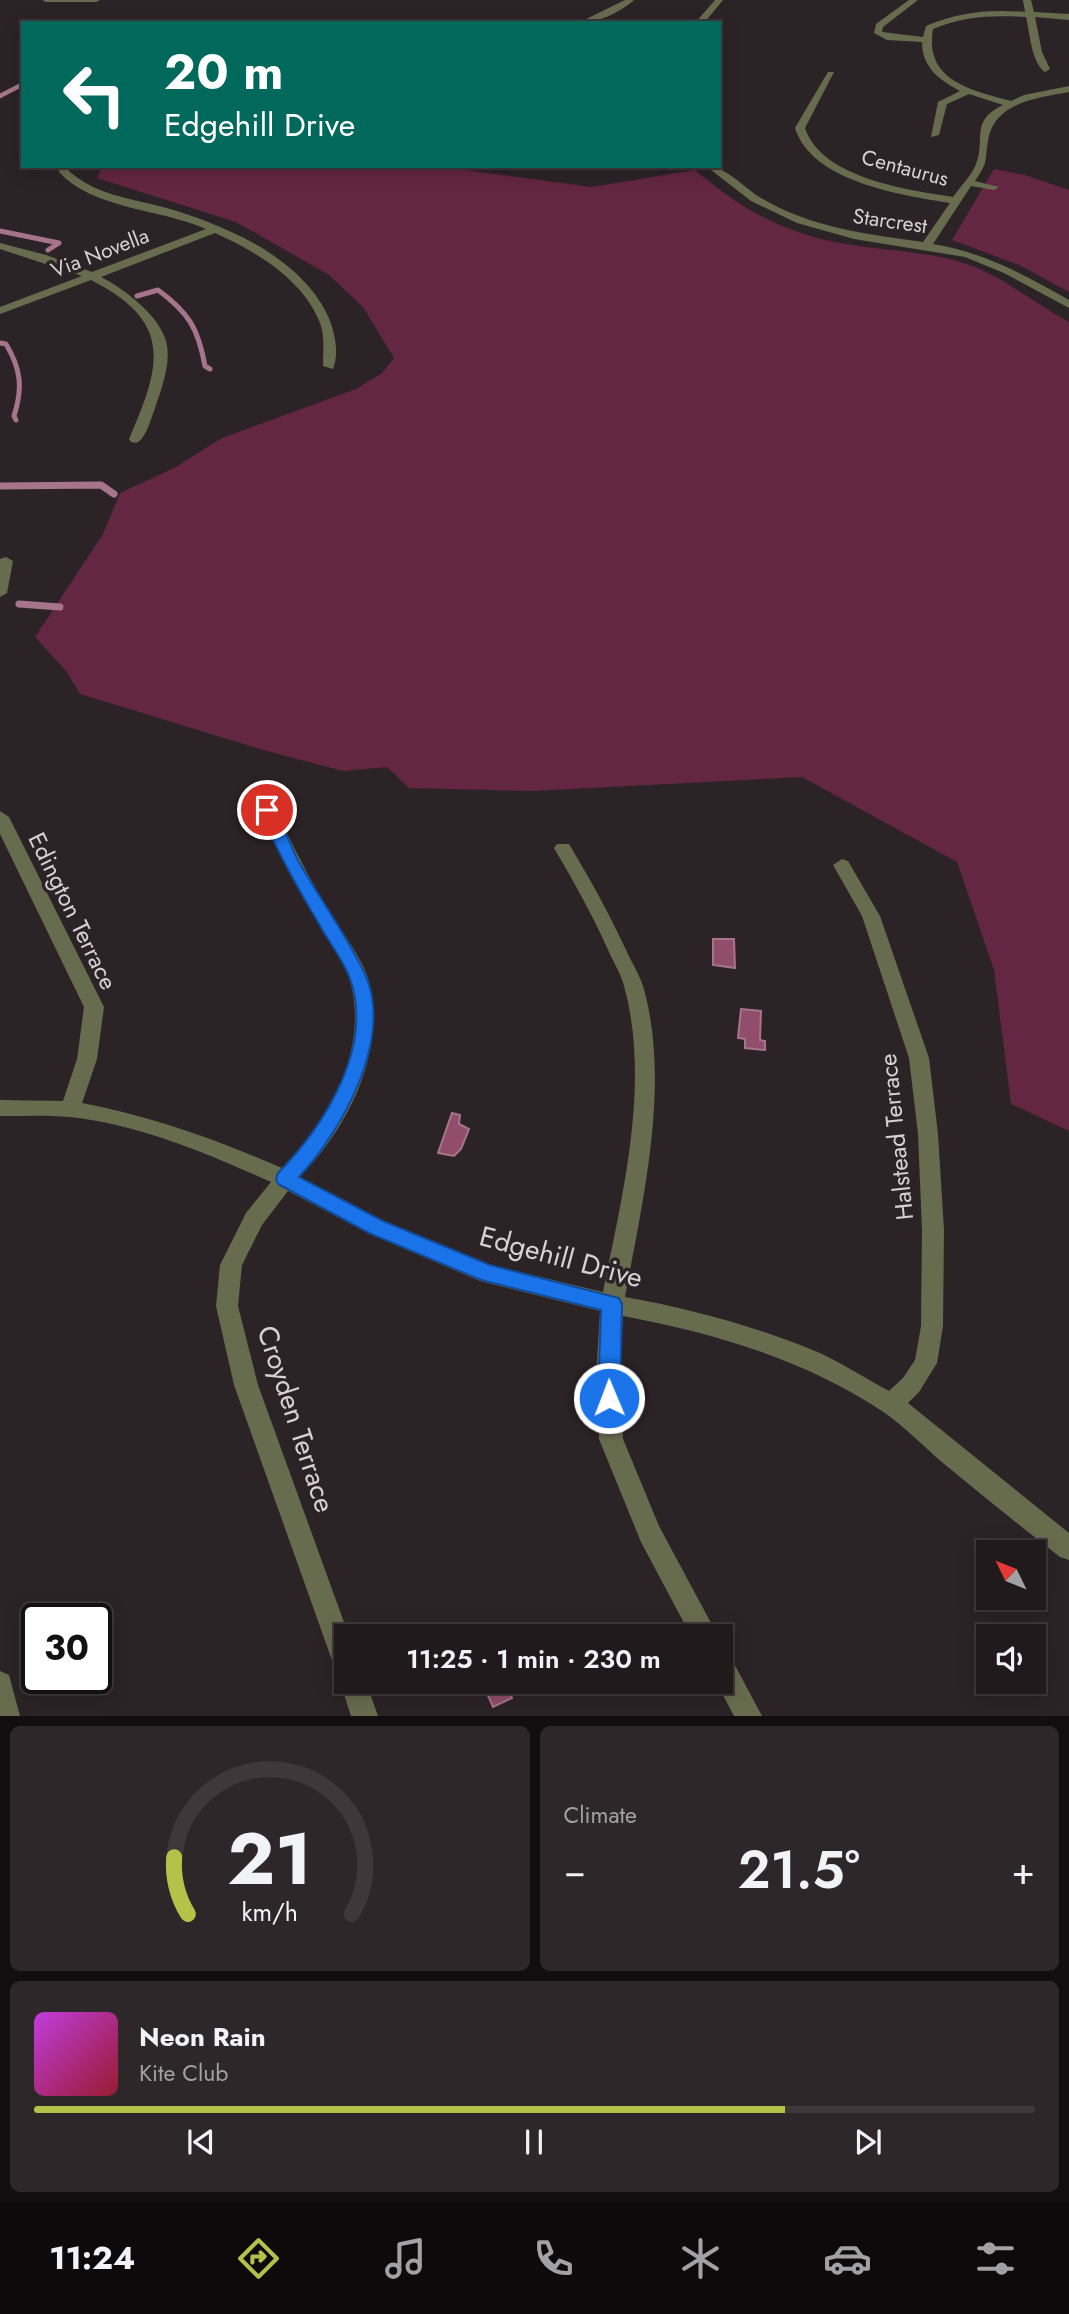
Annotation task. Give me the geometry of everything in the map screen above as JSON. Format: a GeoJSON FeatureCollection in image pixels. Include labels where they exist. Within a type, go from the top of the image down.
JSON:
{"type":"FeatureCollection","features":[{"type":"Feature","properties":{"kind":"street"},"geometry":{"type":"LineString","coordinates":[[46,0],[96,0]]}},
{"type":"Feature","properties":{"kind":"street"},"geometry":{"type":"LineString","coordinates":[[587,21],[617,9],[630,0]]}},
{"type":"Feature","properties":{"kind":"street"},"geometry":{"type":"LineString","coordinates":[[701,21],[719,0]]}},
{"type":"Feature","properties":{"kind":"street"},"geometry":{"type":"LineString","coordinates":[[914,0],[879,26],[878,33],[887,37],[924,40]]}},
{"type":"Feature","properties":{"kind":"street"},"geometry":{"type":"LineString","coordinates":[[1027,0],[1038,52],[1045,69]]}},
{"type":"Feature","properties":{"kind":"street"},"geometry":{"type":"LineString","coordinates":[[1010,104],[968,91],[933,71],[926,56],[924,40],[929,27],[954,16],[973,13],[1069,17]]}},
{"type":"Feature","properties":{"kind":"street","name":"Centaurus"},"geometry":{"type":"LineString","coordinates":[[831,74],[800,128],[807,147],[855,177],[889,188],[957,201]]}},
{"type":"Feature","properties":{"kind":"street"},"geometry":{"type":"LineString","coordinates":[[926,244],[982,163],[983,141],[989,120],[1010,104],[1027,97],[1069,89]]}},
{"type":"Feature","properties":{"kind":"street"},"geometry":{"type":"LineString","coordinates":[[934,135],[943,103],[968,91]]}},
{"type":"Feature","properties":{"kind":"street"},"geometry":{"type":"LineString","coordinates":[[64,168],[64,172],[74,183],[96,195],[159,209],[214,230],[262,254],[297,282],[313,299],[326,323],[329,366]]}},
{"type":"Feature","properties":{"kind":"street","name":"Starcrest"},"geometry":{"type":"LineString","coordinates":[[713,168],[748,197],[788,218],[839,233],[926,244],[1000,266],[1069,305]]}},
{"type":"Feature","properties":{"kind":"street"},"geometry":{"type":"LineString","coordinates":[[969,183],[994,187]]}},
{"type":"Feature","properties":{"kind":"street","name":"Via Novella"},"geometry":{"type":"LineString","coordinates":[[0,311],[214,230]]}},
{"type":"Feature","properties":{"kind":"street"},"geometry":{"type":"LineString","coordinates":[[0,246],[61,264],[91,277],[143,310],[160,341],[157,385],[136,439]]}},
{"type":"Feature","properties":{"kind":"street"},"geometry":{"type":"LineString","coordinates":[[0,593],[6,561]]}},
{"type":"Feature","properties":{"kind":"street","name":"Croyden Terrace"},"geometry":{"type":"LineString","coordinates":[[259,789],[285,852],[358,976],[364,1014],[359,1062],[337,1111],[312,1151],[285,1179],[254,1219],[231,1265],[227,1306],[246,1385],[334,1630]]}},
{"type":"Feature","properties":{"kind":"street","name":"Edington Terrace"},"geometry":{"type":"LineString","coordinates":[[0,817],[94,1007],[87,1059],[70,1110]]}},
{"type":"Feature","properties":{"kind":"street"},"geometry":{"type":"LineString","coordinates":[[563,848],[602,917],[633,985],[645,1042],[643,1113],[628,1220],[612,1304],[608,1377],[611,1439],[650,1534],[699,1624]]}},
{"type":"Feature","properties":{"kind":"street","name":"Halstead Terrace"},"geometry":{"type":"LineString","coordinates":[[842,865],[871,916],[919,1058],[928,1134],[933,1230],[932,1326],[926,1363],[911,1385],[891,1404]]}},
{"type":"Feature","properties":{"kind":"street","name":"Edgehill Drive"},"geometry":{"type":"LineString","coordinates":[[0,1108],[70,1110],[149,1126],[208,1145],[285,1179],[376,1227],[488,1273],[612,1304],[676,1316],[749,1337],[815,1362],[891,1404],[1016,1508],[1069,1548]]}},
{"type":"Feature","properties":{"kind":"street"},"geometry":{"type":"LineString","coordinates":[[0,1684],[7,1716]]}},
{"type":"Feature","properties":{"kind":"street"},"geometry":{"type":"LineString","coordinates":[[733,1686],[750,1716]]}},
{"type":"Feature","properties":{"kind":"street"},"geometry":{"type":"LineString","coordinates":[[357,1694],[365,1716]]}},
{"type":"Feature","properties":{"kind":"shaded area"},"geometry":{"type":"Polygon","coordinates":[[[102,168],[452,168],[591,187],[695,170],[740,204],[787,228],[843,244],[932,255],[967,264],[1006,283],[1069,322],[1069,1131],[1011,1104],[994,970],[957,862],[802,777],[533,791],[409,788],[387,767],[343,771],[263,750],[80,694],[66,671],[35,637],[103,534],[120,493],[174,468],[222,438],[356,389],[382,373],[394,358],[363,307],[329,275],[236,222],[97,178],[102,168]]]}},
{"type":"Feature","properties":{"kind":"shaded area"},"geometry":{"type":"Polygon","coordinates":[[[994,169],[1025,175],[1069,190],[1069,292],[1019,265],[952,240],[994,169]]]}},
{"type":"Feature","properties":{"kind":"shaded area"},"geometry":{"type":"Polygon","coordinates":[[[713,939],[734,939],[735,968],[713,965],[713,939]]]}},
{"type":"Feature","properties":{"kind":"shaded area"},"geometry":{"type":"Polygon","coordinates":[[[741,1009],[761,1011],[760,1040],[765,1041],[765,1050],[745,1048],[745,1039],[738,1038],[741,1009]]]}},
{"type":"Feature","properties":{"kind":"shaded area"},"geometry":{"type":"Polygon","coordinates":[[[452,1113],[460,1115],[459,1124],[469,1129],[461,1149],[454,1156],[438,1153],[452,1113]]]}},
{"type":"Feature","properties":{"kind":"shaded area"},"geometry":{"type":"Polygon","coordinates":[[[487,1694],[510,1694],[512,1698],[493,1707],[487,1694]]]}},
{"type":"Feature","properties":{"kind":"waterway"},"geometry":{"type":"LineString","coordinates":[[0,96],[21,85]]}},
{"type":"Feature","properties":{"kind":"waterway"},"geometry":{"type":"LineString","coordinates":[[0,231],[59,243],[48,250]]}},
{"type":"Feature","properties":{"kind":"waterway"},"geometry":{"type":"LineString","coordinates":[[137,296],[158,290],[177,306],[195,331],[205,366],[210,369]]}},
{"type":"Feature","properties":{"kind":"waterway"},"geometry":{"type":"LineString","coordinates":[[0,343],[6,344],[15,362],[19,379],[19,396],[14,416],[16,420]]}},
{"type":"Feature","properties":{"kind":"waterway"},"geometry":{"type":"LineString","coordinates":[[0,486],[101,485],[114,494]]}},
{"type":"Feature","properties":{"kind":"waterway"},"geometry":{"type":"LineString","coordinates":[[19,604],[60,607]]}},
{"type":"Feature","properties":{"kind":"route"},"geometry":{"type":"LineString","coordinates":[[267,810],[285,852],[358,976],[364,1014],[359,1062],[337,1111],[312,1151],[285,1179],[376,1227],[488,1273],[612,1304],[609,1398]]}}]}
